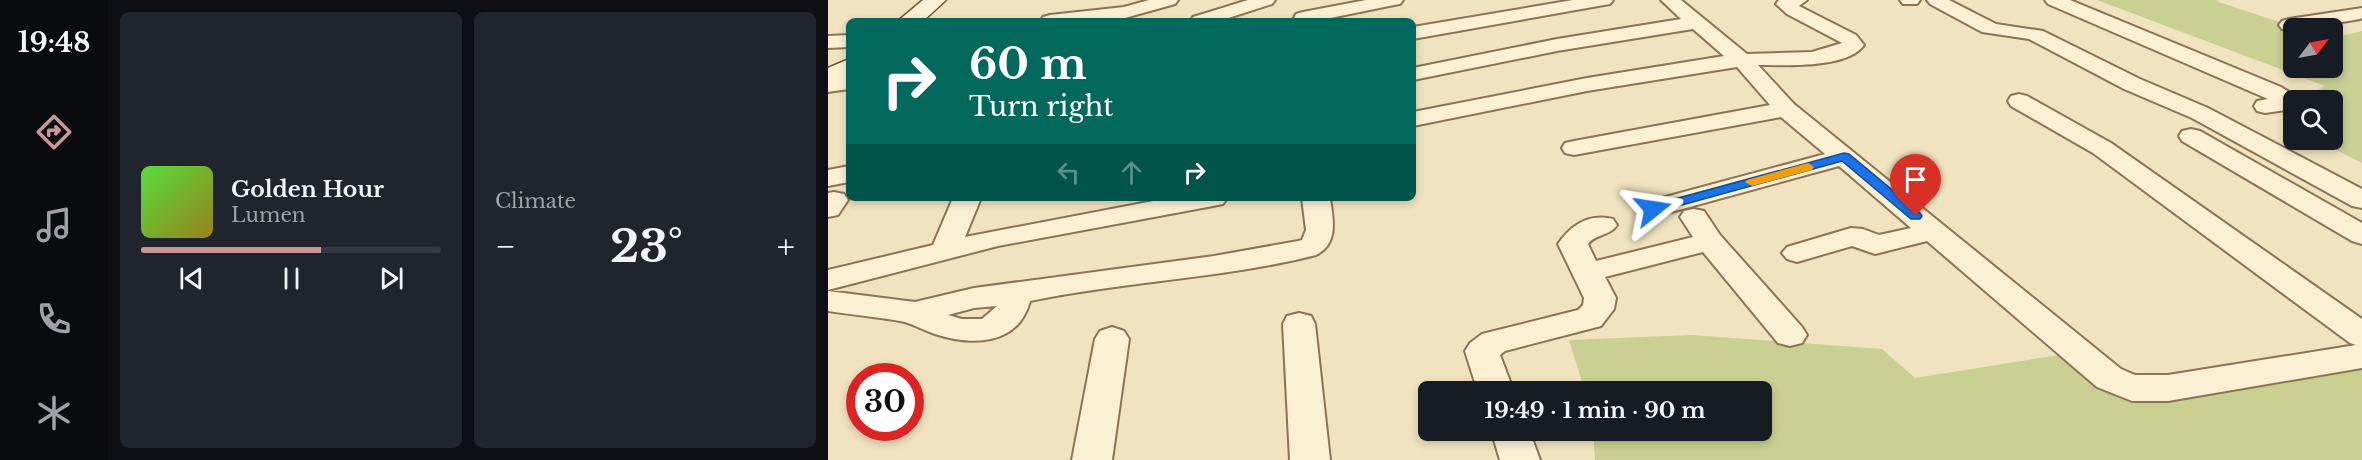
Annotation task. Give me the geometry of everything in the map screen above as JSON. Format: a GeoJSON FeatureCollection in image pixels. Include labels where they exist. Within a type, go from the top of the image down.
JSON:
{"type":"FeatureCollection","features":[{"type":"Feature","properties":{"kind":"main road"},"geometry":{"type":"LineString","coordinates":[[913,18],[936,0]]}},
{"type":"Feature","properties":{"kind":"main road"},"geometry":{"type":"LineString","coordinates":[[828,80],[846,68]]}},
{"type":"Feature","properties":{"kind":"street"},"geometry":{"type":"LineString","coordinates":[[1075,18],[1125,12],[1169,0]]}},
{"type":"Feature","properties":{"kind":"street"},"geometry":{"type":"LineString","coordinates":[[1209,18],[1266,0]]}},
{"type":"Feature","properties":{"kind":"street"},"geometry":{"type":"LineString","coordinates":[[1275,0],[1303,10],[1394,0]]}},
{"type":"Feature","properties":{"kind":"street"},"geometry":{"type":"LineString","coordinates":[[1416,32],[1604,0]]}},
{"type":"Feature","properties":{"kind":"street"},"geometry":{"type":"LineString","coordinates":[[1670,0],[1742,60],[1786,109],[2109,378],[2132,388],[2168,388],[2362,356]]}},
{"type":"Feature","properties":{"kind":"street"},"geometry":{"type":"LineString","coordinates":[[1416,118],[1659,71],[1742,60],[1814,59],[1854,45],[1849,39],[1785,4],[1798,0]]}},
{"type":"Feature","properties":{"kind":"street"},"geometry":{"type":"LineString","coordinates":[[1936,0],[1996,30],[2036,35],[2132,84],[2200,114],[2362,200]]}},
{"type":"Feature","properties":{"kind":"street"},"geometry":{"type":"LineString","coordinates":[[2054,0],[2273,92],[2284,99],[2287,104],[2265,106]]}},
{"type":"Feature","properties":{"kind":"street"},"geometry":{"type":"LineString","coordinates":[[2328,0],[2361,13]]}},
{"type":"Feature","properties":{"kind":"street"},"geometry":{"type":"LineString","coordinates":[[2333,18],[2361,13]]}},
{"type":"Feature","properties":{"kind":"street"},"geometry":{"type":"LineString","coordinates":[[1416,73],[1557,45],[1698,22]]}},
{"type":"Feature","properties":{"kind":"street"},"geometry":{"type":"LineString","coordinates":[[828,42],[846,41]]}},
{"type":"Feature","properties":{"kind":"street"},"geometry":{"type":"LineString","coordinates":[[828,85],[846,82]]}},
{"type":"Feature","properties":{"kind":"street"},"geometry":{"type":"LineString","coordinates":[[2019,101],[2102,148],[2362,335]]}},
{"type":"Feature","properties":{"kind":"street"},"geometry":{"type":"LineString","coordinates":[[1574,148],[1786,109]]}},
{"type":"Feature","properties":{"kind":"street"},"geometry":{"type":"LineString","coordinates":[[2191,136],[2362,235]]}},
{"type":"Feature","properties":{"kind":"street"},"geometry":{"type":"LineString","coordinates":[[1653,209],[1844,157]]}},
{"type":"Feature","properties":{"kind":"street"},"geometry":{"type":"LineString","coordinates":[[830,195],[846,177]]}},
{"type":"Feature","properties":{"kind":"street"},"geometry":{"type":"LineString","coordinates":[[945,250],[966,201]]}},
{"type":"Feature","properties":{"kind":"street"},"geometry":{"type":"LineString","coordinates":[[828,280],[945,250],[1075,210],[1178,201]]}},
{"type":"Feature","properties":{"kind":"street"},"geometry":{"type":"LineString","coordinates":[[828,301],[915,314],[941,327],[971,331],[983,329],[994,326],[1008,316],[1016,294],[1064,284],[1203,267],[1306,249],[1314,245],[1320,230],[1316,201]]}},
{"type":"Feature","properties":{"kind":"street"},"geometry":{"type":"LineString","coordinates":[[1492,381],[1482,351],[1494,342],[1589,318],[1598,309],[1600,298],[1573,244],[1582,232],[1604,225]]}},
{"type":"Feature","properties":{"kind":"street"},"geometry":{"type":"LineString","coordinates":[[1589,272],[1702,229],[1790,335]]}},
{"type":"Feature","properties":{"kind":"street"},"geometry":{"type":"LineString","coordinates":[[1797,253],[1847,238],[1860,238],[1875,245],[1934,231]]}},
{"type":"Feature","properties":{"kind":"street"},"geometry":{"type":"LineString","coordinates":[[1299,324],[1310,460]]}},
{"type":"Feature","properties":{"kind":"street"},"geometry":{"type":"LineString","coordinates":[[1089,459],[1112,339]]}},
{"type":"Feature","properties":{"kind":"street"},"geometry":{"type":"LineString","coordinates":[[1514,441],[1520,460]]}},
{"type":"Feature","properties":{"kind":"green space"},"geometry":{"type":"Polygon","coordinates":[[[2097,0],[2222,0],[2216,1],[2283,23],[2283,70],[2097,0]]]}},
{"type":"Feature","properties":{"kind":"green space"},"geometry":{"type":"Polygon","coordinates":[[[2362,31],[2362,163],[2336,150],[2343,150],[2343,90],[2318,90],[2325,86],[2304,78],[2343,78],[2343,36],[2362,31]]]}},
{"type":"Feature","properties":{"kind":"green space"},"geometry":{"type":"Polygon","coordinates":[[[1692,335],[1882,349],[1915,378],[2072,353],[2135,386],[2362,349],[2362,460],[1595,460],[1594,441],[1772,441],[1772,381],[1582,381],[1569,340],[1692,335]]]}},
{"type":"Feature","properties":{"kind":"slow traffic"},"geometry":{"type":"LineString","coordinates":[[1752,182],[1808,167]]}},
{"type":"Feature","properties":{"kind":"route"},"geometry":{"type":"LineString","coordinates":[[1653,209],[1844,157],[1916,216]]}}]}
